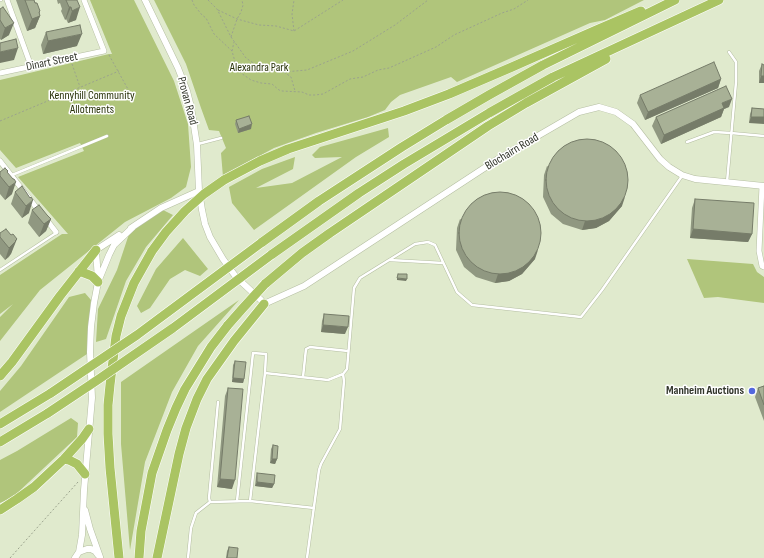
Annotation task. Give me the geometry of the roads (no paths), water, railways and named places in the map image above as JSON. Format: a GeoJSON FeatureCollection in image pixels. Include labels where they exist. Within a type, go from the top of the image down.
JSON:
{"type":"FeatureCollection","features":[{"type":"Feature","properties":{"kind":"highway"},"geometry":{"type":"LineString","coordinates":[[119,558],[108,441],[108,405],[116,336],[121,316],[134,284],[152,251],[166,232],[185,211],[204,194],[224,180],[260,161],[288,149],[404,111],[456,91],[666,0]]}},
{"type":"Feature","properties":{"kind":"highway"},"geometry":{"type":"LineString","coordinates":[[0,424],[51,393],[144,331],[261,243],[338,188],[402,147],[543,65],[675,0]]}},
{"type":"Feature","properties":{"kind":"highway"},"geometry":{"type":"LineString","coordinates":[[0,442],[48,413],[168,332],[271,255],[358,193],[404,164],[553,77],[719,0]]}},
{"type":"Feature","properties":{"kind":"highway"},"geometry":{"type":"LineString","coordinates":[[139,558],[141,531],[149,489],[158,454],[176,408],[185,389],[211,347],[228,325],[265,284],[302,253],[330,233],[488,126],[540,95],[676,21]]}},
{"type":"Feature","properties":{"kind":"highway"},"geometry":{"type":"LineString","coordinates":[[0,376],[96,250]]}},
{"type":"Feature","properties":{"kind":"highway"},"geometry":{"type":"LineString","coordinates":[[79,272],[92,276],[98,282]]}},
{"type":"Feature","properties":{"kind":"highway"},"geometry":{"type":"LineString","coordinates":[[157,558],[179,454],[186,428],[197,399],[207,379],[234,341],[264,304]]}},
{"type":"Feature","properties":{"kind":"highway"},"geometry":{"type":"LineString","coordinates":[[0,510],[34,487],[79,444],[89,430]]}},
{"type":"Feature","properties":{"kind":"highway"},"geometry":{"type":"LineString","coordinates":[[64,459],[77,464],[85,474]]}},
{"type":"Feature","properties":{"kind":"street"},"geometry":{"type":"LineString","coordinates":[[7,0],[31,66]]}},
{"type":"Feature","properties":{"kind":"street","name":"Dinart Street"},"geometry":{"type":"LineString","coordinates":[[0,73],[104,51],[84,0]]}},
{"type":"Feature","properties":{"kind":"street","name":"Provan Road"},"geometry":{"type":"LineString","coordinates":[[145,0],[180,73],[191,107],[197,144],[199,191],[205,224],[210,237],[236,277],[264,304]]}},
{"type":"Feature","properties":{"kind":"street","name":"Blochairn Road"},"geometry":{"type":"LineString","coordinates":[[264,304],[304,286],[498,159],[579,112],[599,107],[616,112],[633,124],[660,158],[669,167],[682,175],[695,179],[763,186]]}},
{"type":"Feature","properties":{"kind":"street"},"geometry":{"type":"LineString","coordinates":[[0,161],[56,232]]}},
{"type":"Feature","properties":{"kind":"street"},"geometry":{"type":"LineString","coordinates":[[763,186],[759,251],[762,266],[764,267]]}},
{"type":"Feature","properties":{"kind":"street"},"geometry":{"type":"LineString","coordinates":[[98,282],[96,250],[161,208],[199,191]]}},
{"type":"Feature","properties":{"kind":"street"},"geometry":{"type":"LineString","coordinates":[[77,555],[82,535],[85,474],[92,398],[90,352],[94,303],[98,282],[114,244],[133,226]]}},
{"type":"Feature","properties":{"kind":"street"},"geometry":{"type":"LineString","coordinates":[[84,497],[87,518],[100,557]]}},
{"type":"Feature","properties":{"kind":"street"},"geometry":{"type":"LineString","coordinates":[[69,558],[86,549],[95,551],[100,557]]}},
{"type":"Feature","properties":{"kind":"lane"},"geometry":{"type":"LineString","coordinates":[[727,182],[736,82],[736,62],[729,52]]}},
{"type":"Feature","properties":{"kind":"lane"},"geometry":{"type":"LineString","coordinates":[[687,142],[714,132],[764,136]]}},
{"type":"Feature","properties":{"kind":"lane"},"geometry":{"type":"LineString","coordinates":[[11,175],[107,136]]}},
{"type":"Feature","properties":{"kind":"lane"},"geometry":{"type":"LineString","coordinates":[[197,144],[220,138]]}},
{"type":"Feature","properties":{"kind":"lane"},"geometry":{"type":"LineString","coordinates":[[265,373],[328,380],[343,374],[347,369],[354,288],[360,278],[415,244],[428,242],[435,245],[457,292],[472,305],[581,317],[602,290],[682,175]]}},
{"type":"Feature","properties":{"kind":"lane"},"geometry":{"type":"LineString","coordinates":[[0,270],[56,232]]}},
{"type":"Feature","properties":{"kind":"lane"},"geometry":{"type":"LineString","coordinates":[[389,260],[443,263]]}},
{"type":"Feature","properties":{"kind":"lane"},"geometry":{"type":"LineString","coordinates":[[303,377],[306,349],[310,347],[348,351]]}},
{"type":"Feature","properties":{"kind":"lane"},"geometry":{"type":"LineString","coordinates":[[237,501],[253,353],[266,354],[250,501]]}},
{"type":"Feature","properties":{"kind":"lane"},"geometry":{"type":"LineString","coordinates":[[308,558],[320,464],[340,429],[344,381],[343,374]]}},
{"type":"Feature","properties":{"kind":"lane"},"geometry":{"type":"LineString","coordinates":[[210,502],[209,498],[218,402]]}},
{"type":"Feature","properties":{"kind":"lane"},"geometry":{"type":"LineString","coordinates":[[188,558],[191,528],[196,513],[210,502],[250,501],[314,508]]}},
{"type":"Feature","properties":{"kind":"place","name":"Manheim Auctions"},"geometry":{"type":"Point","coordinates":[752,391]}},
{"type":"Feature","properties":{"kind":"park label","name":"Alexandra Park"},"geometry":{"type":"Point","coordinates":[259,68]}},
{"type":"Feature","properties":{"kind":"park label","name":"Kennyhill Community Allotments"},"geometry":{"type":"Point","coordinates":[92,103]}}]}
